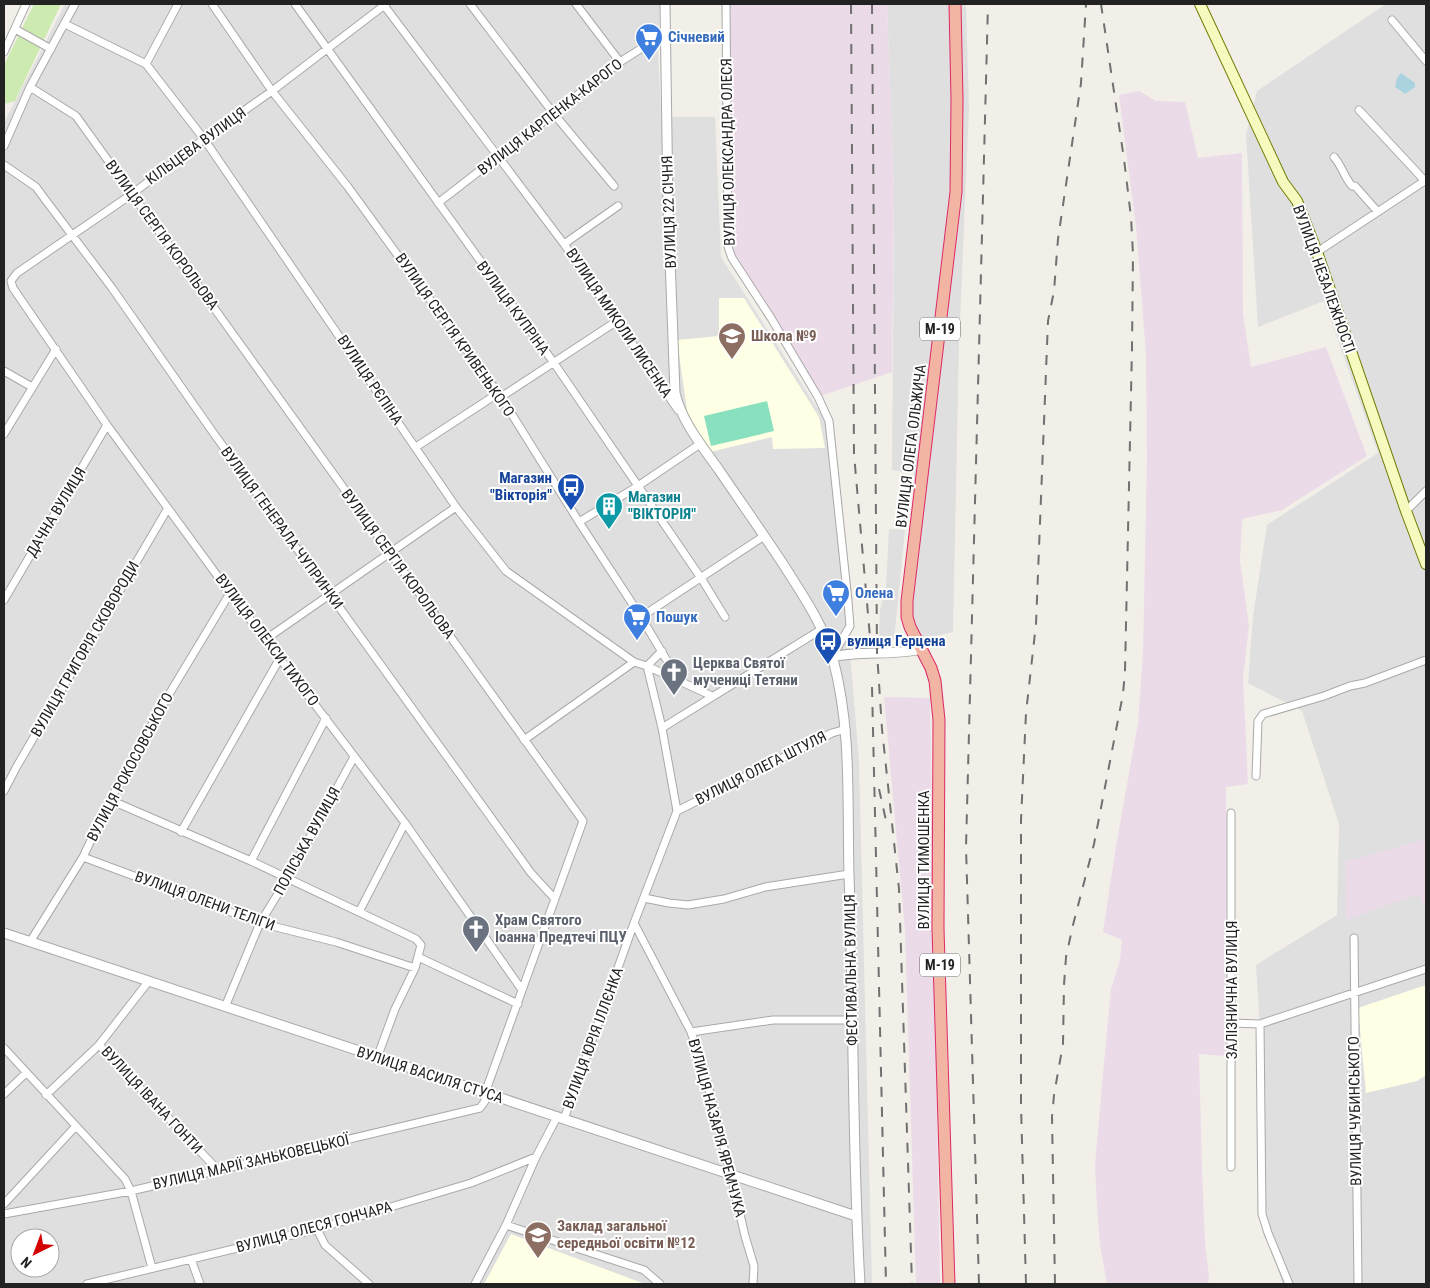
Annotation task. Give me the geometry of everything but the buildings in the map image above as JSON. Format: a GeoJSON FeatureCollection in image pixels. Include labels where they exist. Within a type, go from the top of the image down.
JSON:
{"type":"FeatureCollection","features":[{"type":"Feature","properties":{"kind":"highway","name":"ВУЛИЦЯ ОЛЕГА ОЛЬЖИЧА"},"geometry":{"type":"LineString","coordinates":[[922,649],[910,627],[907,617],[907,601],[956,192],[955,4]]}},
{"type":"Feature","properties":{"kind":"highway","name":"ВУЛИЦЯ ТИМОШЕНКА"},"geometry":{"type":"LineString","coordinates":[[922,649],[935,681],[940,720],[938,930],[949,1284]]}},
{"type":"Feature","properties":{"kind":"main road","name":"ВУЛИЦЯ НЕЗАЛЕЖНОСТІ"},"geometry":{"type":"LineString","coordinates":[[1200,4],[1283,182],[1297,201],[1317,252],[1426,564]]}},
{"type":"Feature","properties":{"kind":"street"},"geometry":{"type":"LineString","coordinates":[[4,52],[26,4]]}},
{"type":"Feature","properties":{"kind":"street"},"geometry":{"type":"LineString","coordinates":[[4,146],[30,87],[75,4]]}},
{"type":"Feature","properties":{"kind":"street"},"geometry":{"type":"LineString","coordinates":[[146,64],[178,4]]}},
{"type":"Feature","properties":{"kind":"street","name":"ВУЛИЦЯ СЕРГІЯ КРИВЕНЬКОГО"},"geometry":{"type":"LineString","coordinates":[[212,4],[272,91],[354,195],[499,395],[578,522],[662,651],[678,680]]}},
{"type":"Feature","properties":{"kind":"street","name":"ВУЛИЦЯ КУПРІНА"},"geometry":{"type":"LineString","coordinates":[[295,4],[554,363],[725,616]]}},
{"type":"Feature","properties":{"kind":"street","name":"КІЛЬЦЕВА ВУЛИЦЯ"},"geometry":{"type":"LineString","coordinates":[[13,288],[11,281],[17,274],[132,194],[204,139],[272,91],[384,4]]}},
{"type":"Feature","properties":{"kind":"street","name":"ВУЛИЦЯ МИКОЛИ ЛИСЕНКА"},"geometry":{"type":"LineString","coordinates":[[384,4],[564,244],[617,321],[807,602],[822,629],[832,657]]}},
{"type":"Feature","properties":{"kind":"street"},"geometry":{"type":"LineString","coordinates":[[470,4],[554,114],[614,186]]}},
{"type":"Feature","properties":{"kind":"street"},"geometry":{"type":"LineString","coordinates":[[576,4],[620,62]]}},
{"type":"Feature","properties":{"kind":"street","name":"ВУЛИЦЯ 22 СІЧНЯ"},"geometry":{"type":"LineString","coordinates":[[665,4],[668,204],[675,393],[684,419]]}},
{"type":"Feature","properties":{"kind":"street","name":"ВУЛИЦЯ ОЛЕКСАНДРА ОЛЕСЯ"},"geometry":{"type":"LineString","coordinates":[[726,4],[728,247],[732,258],[772,318],[818,397],[828,421],[848,592],[850,626],[832,657]]}},
{"type":"Feature","properties":{"kind":"street"},"geometry":{"type":"LineString","coordinates":[[1392,20],[1426,61]]}},
{"type":"Feature","properties":{"kind":"street","name":"ВУЛИЦЯ РЄПІНА"},"geometry":{"type":"LineString","coordinates":[[65,24],[146,64],[204,139],[456,507],[506,571],[634,662],[647,666],[712,696]]}},
{"type":"Feature","properties":{"kind":"street"},"geometry":{"type":"LineString","coordinates":[[14,29],[51,48]]}},
{"type":"Feature","properties":{"kind":"street","name":"ВУЛИЦЯ КАРПЕНКА-КАРОГО"},"geometry":{"type":"LineString","coordinates":[[438,203],[620,62],[664,34]]}},
{"type":"Feature","properties":{"kind":"street","name":"ВУЛИЦЯ СЕРГІЯ КОРОЛЬОВА"},"geometry":{"type":"LineString","coordinates":[[30,87],[76,116],[583,821],[485,1093]]}},
{"type":"Feature","properties":{"kind":"street"},"geometry":{"type":"LineString","coordinates":[[1317,252],[1426,180],[1359,110]]}},
{"type":"Feature","properties":{"kind":"street"},"geometry":{"type":"LineString","coordinates":[[1334,157],[1340,164],[1346,179],[1352,186],[1355,186],[1378,212]]}},
{"type":"Feature","properties":{"kind":"street","name":"ВУЛИЦЯ ГЕНЕРАЛА ЧУПРИНКИ"},"geometry":{"type":"LineString","coordinates":[[4,165],[36,187],[112,288],[206,423],[531,873],[554,898]]}},
{"type":"Feature","properties":{"kind":"street"},"geometry":{"type":"LineString","coordinates":[[564,244],[618,206]]}},
{"type":"Feature","properties":{"kind":"street","name":"ВУЛИЦЯ ОЛЕКСИ ТИХОГО"},"geometry":{"type":"LineString","coordinates":[[13,288],[107,425],[230,593],[405,823],[522,990]]}},
{"type":"Feature","properties":{"kind":"street"},"geometry":{"type":"LineString","coordinates":[[416,447],[554,363],[617,321]]}},
{"type":"Feature","properties":{"kind":"street"},"geometry":{"type":"LineString","coordinates":[[4,434],[56,349]]}},
{"type":"Feature","properties":{"kind":"street"},"geometry":{"type":"LineString","coordinates":[[4,371],[32,386]]}},
{"type":"Feature","properties":{"kind":"street","name":"ДАЧНА ВУЛИЦЯ"},"geometry":{"type":"LineString","coordinates":[[4,600],[107,425]]}},
{"type":"Feature","properties":{"kind":"street"},"geometry":{"type":"LineString","coordinates":[[578,522],[638,486],[700,444]]}},
{"type":"Feature","properties":{"kind":"street"},"geometry":{"type":"LineString","coordinates":[[1406,511],[1426,491]]}},
{"type":"Feature","properties":{"kind":"street"},"geometry":{"type":"LineString","coordinates":[[266,639],[456,507]]}},
{"type":"Feature","properties":{"kind":"street","name":"ВУЛИЦЯ ГРИГОРІЯ СКОВОРОДИ"},"geometry":{"type":"LineString","coordinates":[[4,791],[16,766],[168,508]]}},
{"type":"Feature","properties":{"kind":"street"},"geometry":{"type":"LineString","coordinates":[[641,618],[764,536]]}},
{"type":"Feature","properties":{"kind":"street","name":"ВУЛИЦЯ РОКОСОВСЬКОГО"},"geometry":{"type":"LineString","coordinates":[[30,942],[83,857],[110,800],[168,696],[230,593]]}},
{"type":"Feature","properties":{"kind":"street"},"geometry":{"type":"LineString","coordinates":[[662,728],[822,629]]}},
{"type":"Feature","properties":{"kind":"street"},"geometry":{"type":"LineString","coordinates":[[832,657],[854,653],[902,653],[922,649]]}},
{"type":"Feature","properties":{"kind":"street"},"geometry":{"type":"LineString","coordinates":[[662,651],[647,666],[662,728],[677,811]]}},
{"type":"Feature","properties":{"kind":"street","name":"ФЕСТИВАЛЬНА ВУЛИЦЯ"},"geometry":{"type":"LineString","coordinates":[[832,657],[844,706],[846,729],[853,1020],[853,1116],[860,1284]]}},
{"type":"Feature","properties":{"kind":"street"},"geometry":{"type":"LineString","coordinates":[[181,832],[280,658]]}},
{"type":"Feature","properties":{"kind":"street"},"geometry":{"type":"LineString","coordinates":[[1256,776],[1258,721],[1263,714],[1365,683],[1426,660]]}},
{"type":"Feature","properties":{"kind":"street"},"geometry":{"type":"LineString","coordinates":[[524,740],[634,662]]}},
{"type":"Feature","properties":{"kind":"street"},"geometry":{"type":"LineString","coordinates":[[251,861],[326,718]]}},
{"type":"Feature","properties":{"kind":"street","name":"ВУЛИЦЯ ОЛЕГА ШТУЛЯ"},"geometry":{"type":"LineString","coordinates":[[677,811],[832,732],[846,729]]}},
{"type":"Feature","properties":{"kind":"street","name":"ПОЛІСЬКА ВУЛИЦЯ"},"geometry":{"type":"LineString","coordinates":[[225,1007],[260,923],[287,879],[354,757]]}},
{"type":"Feature","properties":{"kind":"street"},"geometry":{"type":"LineString","coordinates":[[110,800],[251,861],[416,939],[421,945],[415,968],[395,1009],[377,1058]]}},
{"type":"Feature","properties":{"kind":"street","name":"ВУЛИЦЯ ЮРІЯ ІЛЛЄНКА"},"geometry":{"type":"LineString","coordinates":[[476,1284],[506,1225],[536,1157],[560,1118],[677,811]]}},
{"type":"Feature","properties":{"kind":"street","name":"ЗАЛІЗНИЧНА ВУЛИЦЯ"},"geometry":{"type":"LineString","coordinates":[[1231,813],[1231,1167]]}},
{"type":"Feature","properties":{"kind":"street"},"geometry":{"type":"LineString","coordinates":[[359,912],[405,823]]}},
{"type":"Feature","properties":{"kind":"street","name":"ВУЛИЦЯ ОЛЕНИ ТЕЛІГИ"},"geometry":{"type":"LineString","coordinates":[[83,857],[260,923],[336,942],[415,968]]}},
{"type":"Feature","properties":{"kind":"street"},"geometry":{"type":"LineString","coordinates":[[644,898],[688,905],[724,899],[765,887],[849,874]]}},
{"type":"Feature","properties":{"kind":"street","name":"ВУЛИЦЯ НАЗАРІЯ ЯРЕМЧУКА"},"geometry":{"type":"LineString","coordinates":[[634,923],[691,1032],[704,1070],[754,1266],[753,1284]]}},
{"type":"Feature","properties":{"kind":"street","name":"ВУЛИЦЯ ВАСИЛЯ СТУСА"},"geometry":{"type":"LineString","coordinates":[[4,933],[856,1216]]}},
{"type":"Feature","properties":{"kind":"street","name":"ВУЛИЦЯ ЧУБИНСЬКОГО"},"geometry":{"type":"LineString","coordinates":[[1354,938],[1358,1284]]}},
{"type":"Feature","properties":{"kind":"street"},"geometry":{"type":"LineString","coordinates":[[418,957],[518,1004]]}},
{"type":"Feature","properties":{"kind":"street"},"geometry":{"type":"LineString","coordinates":[[1232,1024],[1260,1024],[1426,969]]}},
{"type":"Feature","properties":{"kind":"street","name":"ВУЛИЦЯ ІВАНА ГОНТИ"},"geometry":{"type":"LineString","coordinates":[[148,982],[99,1045],[217,1169]]}},
{"type":"Feature","properties":{"kind":"street"},"geometry":{"type":"LineString","coordinates":[[691,1032],[773,1020],[853,1020]]}},
{"type":"Feature","properties":{"kind":"street"},"geometry":{"type":"LineString","coordinates":[[1260,1024],[1262,1214],[1268,1234],[1289,1284]]}},
{"type":"Feature","properties":{"kind":"street"},"geometry":{"type":"LineString","coordinates":[[46,1095],[99,1045]]}},
{"type":"Feature","properties":{"kind":"street"},"geometry":{"type":"LineString","coordinates":[[4,1048],[125,1179],[131,1191],[152,1268]]}},
{"type":"Feature","properties":{"kind":"street"},"geometry":{"type":"LineString","coordinates":[[4,1094],[26,1073]]}},
{"type":"Feature","properties":{"kind":"street","name":"ВУЛИЦЯ МАРІЇ ЗАНЬКОВЕЦЬКОЇ"},"geometry":{"type":"LineString","coordinates":[[4,1214],[131,1191],[217,1169],[480,1108],[485,1101],[485,1093]]}},
{"type":"Feature","properties":{"kind":"street"},"geometry":{"type":"LineString","coordinates":[[4,1204],[76,1126]]}},
{"type":"Feature","properties":{"kind":"street","name":"ВУЛИЦЯ ОЛЕСЯ ГОНЧАРА"},"geometry":{"type":"LineString","coordinates":[[87,1284],[317,1229],[471,1183],[536,1157]]}},
{"type":"Feature","properties":{"kind":"street"},"geometry":{"type":"LineString","coordinates":[[506,1225],[644,1270],[660,1284]]}},
{"type":"Feature","properties":{"kind":"street"},"geometry":{"type":"LineString","coordinates":[[317,1229],[325,1245],[369,1284]]}},
{"type":"Feature","properties":{"kind":"street"},"geometry":{"type":"LineString","coordinates":[[191,1259],[200,1284]]}},
{"type":"Feature","properties":{"kind":"shaded area"},"geometry":{"type":"Polygon","coordinates":[[[65,4],[660,4],[658,48],[661,117],[715,117],[721,257],[825,420],[847,612],[859,762],[872,1284],[4,1284],[4,123],[65,4]]]}},
{"type":"Feature","properties":{"kind":"shaded area"},"geometry":{"type":"Polygon","coordinates":[[[726,4],[887,4],[894,193],[892,372],[818,397],[732,258],[726,4]]]}},
{"type":"Feature","properties":{"kind":"shaded area"},"geometry":{"type":"Polygon","coordinates":[[[887,4],[966,4],[969,108],[959,344],[953,632],[931,637],[919,637],[912,621],[914,473],[892,470],[894,193],[887,4]]]}},
{"type":"Feature","properties":{"kind":"shaded area"},"geometry":{"type":"Polygon","coordinates":[[[1386,4],[1426,4],[1426,1284],[1283,1284],[1258,1215],[1259,1013],[1256,965],[1337,915],[1339,824],[1302,711],[1248,683],[1253,616],[1267,525],[1378,453],[1324,301],[1258,327],[1246,134],[1257,91],[1386,4]]]}},
{"type":"Feature","properties":{"kind":"shaded area"},"geometry":{"type":"Polygon","coordinates":[[[1139,91],[1156,101],[1185,102],[1198,158],[1242,153],[1243,314],[1251,367],[1326,347],[1367,456],[1282,510],[1242,519],[1240,560],[1249,626],[1243,678],[1248,784],[1226,787],[1226,1056],[1199,1054],[1208,1284],[1107,1284],[1100,1245],[1097,1206],[1095,1164],[1107,1030],[1111,989],[1120,960],[1122,940],[1103,932],[1138,723],[1143,653],[1147,458],[1146,354],[1136,226],[1119,95],[1139,91]]]}},
{"type":"Feature","properties":{"kind":"shaded area","name":"Школа №9"},"geometry":{"type":"Polygon","coordinates":[[[719,298],[744,298],[819,417],[825,448],[773,449],[772,437],[710,452],[688,417],[677,340],[719,336],[719,298]]]}},
{"type":"Feature","properties":{"kind":"shaded area"},"geometry":{"type":"Polygon","coordinates":[[[889,529],[905,530],[894,640],[879,640],[880,610],[886,587],[889,529]]]}},
{"type":"Feature","properties":{"kind":"shaded area"},"geometry":{"type":"Polygon","coordinates":[[[884,697],[930,698],[940,1284],[916,1284],[905,930],[884,697]]]}},
{"type":"Feature","properties":{"kind":"shaded area"},"geometry":{"type":"Polygon","coordinates":[[[1426,839],[1426,910],[1419,894],[1346,920],[1345,862],[1426,839]]]}},
{"type":"Feature","properties":{"kind":"shaded area"},"geometry":{"type":"Polygon","coordinates":[[[1426,985],[1426,1075],[1417,1081],[1366,1093],[1358,1008],[1426,985]]]}},
{"type":"Feature","properties":{"kind":"shaded area","name":"Заклад загальної середньої освіти №12"},"geometry":{"type":"Polygon","coordinates":[[[511,1234],[645,1284],[484,1284],[511,1234]]]}},
{"type":"Feature","properties":{"kind":"green space"},"geometry":{"type":"Polygon","coordinates":[[[34,4],[61,4],[15,101],[4,104],[4,65],[34,4]]]}},
{"type":"Feature","properties":{"kind":"green space"},"geometry":{"type":"Polygon","coordinates":[[[767,401],[774,431],[711,446],[704,416],[767,401]]]}},
{"type":"Feature","properties":{"kind":"water"},"geometry":{"type":"Polygon","coordinates":[[[1401,73],[1415,83],[1415,87],[1405,94],[1395,87],[1397,78],[1401,73]]]}},
{"type":"Feature","properties":{"kind":"railway"},"geometry":{"type":"LineString","coordinates":[[851,4],[854,454],[870,637]]}},
{"type":"Feature","properties":{"kind":"railway"},"geometry":{"type":"LineString","coordinates":[[872,4],[877,652],[882,729],[899,889],[912,1284]]}},
{"type":"Feature","properties":{"kind":"railway"},"geometry":{"type":"LineString","coordinates":[[979,1284],[966,847],[988,4]]}},
{"type":"Feature","properties":{"kind":"railway"},"geometry":{"type":"LineString","coordinates":[[1026,1284],[1021,1106],[1021,820],[1026,713],[1036,624],[1048,321],[1054,291],[1058,239],[1081,83],[1086,4]]}},
{"type":"Feature","properties":{"kind":"railway"},"geometry":{"type":"LineString","coordinates":[[1055,1284],[1052,1117],[1063,1044],[1066,957],[1094,844],[1123,694],[1125,671],[1133,254],[1124,159],[1101,4]]}},
{"type":"Feature","properties":{"kind":"railway"},"geometry":{"type":"LineString","coordinates":[[872,687],[886,1284]]}},
{"type":"Feature","properties":{"kind":"railway"},"geometry":{"type":"LineString","coordinates":[[879,789],[887,825]]}},
{"type":"Feature","properties":{"kind":"place","name":"Січневий"},"geometry":{"type":"Point","coordinates":[649,61]}},
{"type":"Feature","properties":{"kind":"place","name":"Школа №9"},"geometry":{"type":"Point","coordinates":[732,360]}},
{"type":"Feature","properties":{"kind":"place","name":"Магазин \"Вікторія\""},"geometry":{"type":"Point","coordinates":[571,511]}},
{"type":"Feature","properties":{"kind":"place","name":"Магазин \"ВІКТОРІЯ\""},"geometry":{"type":"Point","coordinates":[609,530]}},
{"type":"Feature","properties":{"kind":"place","name":"Олена"},"geometry":{"type":"Point","coordinates":[836,617]}},
{"type":"Feature","properties":{"kind":"place","name":"Пошук"},"geometry":{"type":"Point","coordinates":[637,641]}},
{"type":"Feature","properties":{"kind":"place","name":"вулиця Герцена"},"geometry":{"type":"Point","coordinates":[828,665]}},
{"type":"Feature","properties":{"kind":"place","name":"Церква Святої мучениці Тетяни"},"geometry":{"type":"Point","coordinates":[674,696]}},
{"type":"Feature","properties":{"kind":"place","name":"Храм Святого Іоанна Предтечі ПЦУ"},"geometry":{"type":"Point","coordinates":[476,953]}},
{"type":"Feature","properties":{"kind":"place","name":"Заклад загальної середньої освіти №12"},"geometry":{"type":"Point","coordinates":[538,1259]}}]}
